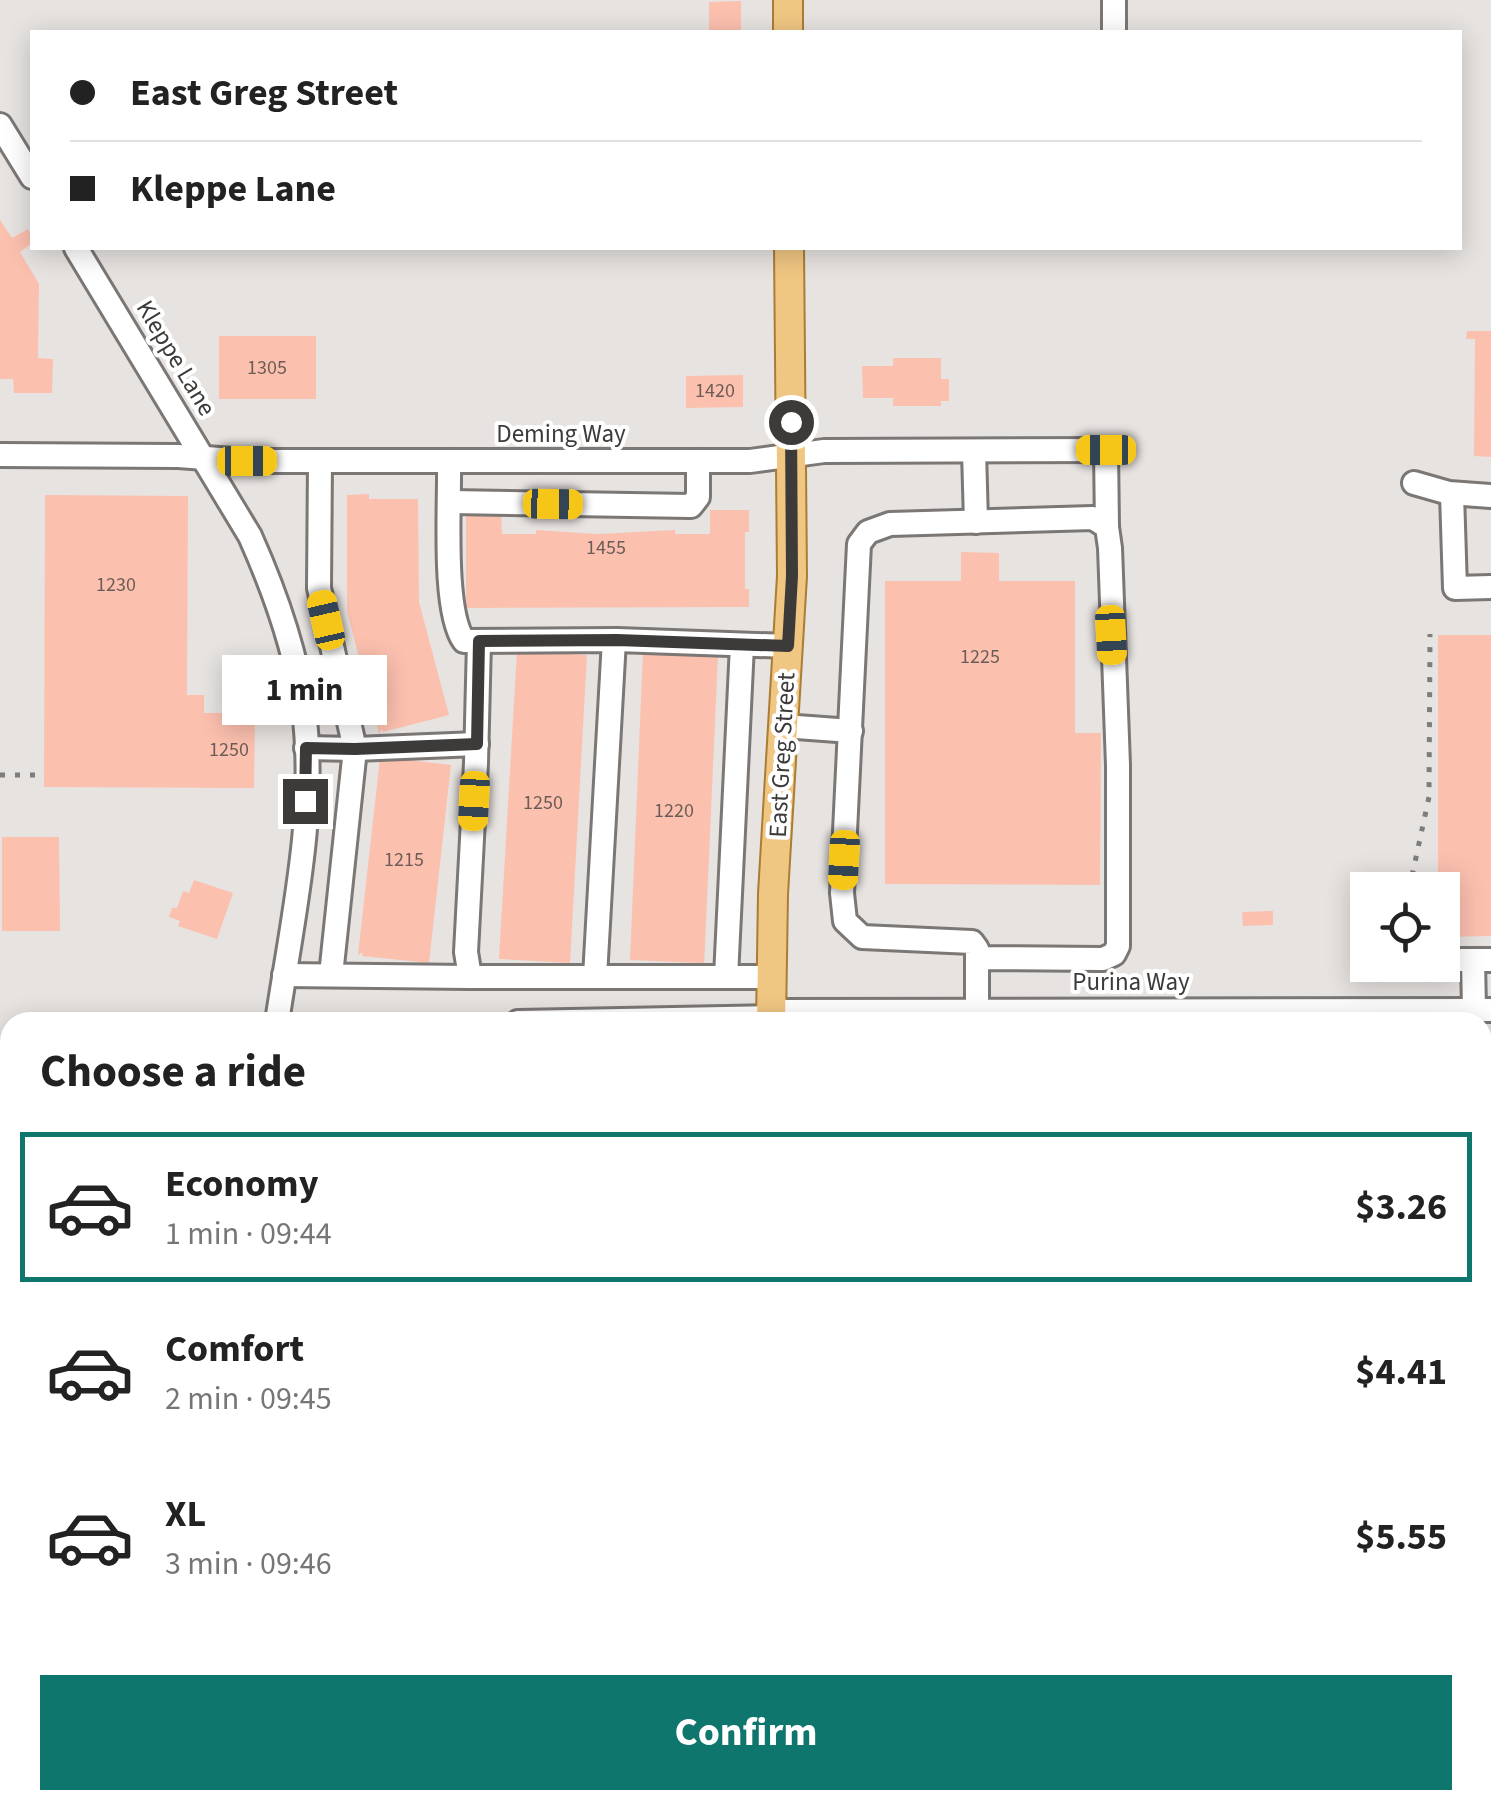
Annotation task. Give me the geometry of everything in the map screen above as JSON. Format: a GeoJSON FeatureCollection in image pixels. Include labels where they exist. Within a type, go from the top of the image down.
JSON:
{"type":"FeatureCollection","features":[{"type":"Feature","properties":{"kind":"main road"},"geometry":{"type":"LineString","coordinates":[[788,0],[788,30]]}},
{"type":"Feature","properties":{"kind":"main road","name":"East Greg Street"},"geometry":{"type":"LineString","coordinates":[[771,1012],[788,646],[790,250]]}},
{"type":"Feature","properties":{"kind":"street"},"geometry":{"type":"LineString","coordinates":[[1114,0],[1114,30]]}},
{"type":"Feature","properties":{"kind":"street"},"geometry":{"type":"LineString","coordinates":[[0,126],[30,174]]}},
{"type":"Feature","properties":{"kind":"street","name":"Kleppe Lane"},"geometry":{"type":"LineString","coordinates":[[77,250],[250,536],[269,579],[295,667],[306,748],[301,848],[278,1012]]}},
{"type":"Feature","properties":{"kind":"street"},"geometry":{"type":"LineString","coordinates":[[974,450],[976,522]]}},
{"type":"Feature","properties":{"kind":"street","name":"Deming Way"},"geometry":{"type":"LineString","coordinates":[[0,456],[750,461],[824,452],[1114,450],[1107,527]]}},
{"type":"Feature","properties":{"kind":"street"},"geometry":{"type":"LineString","coordinates":[[320,461],[319,588],[355,749],[331,976]]}},
{"type":"Feature","properties":{"kind":"street"},"geometry":{"type":"LineString","coordinates":[[449,461],[452,601],[456,630],[464,642],[614,640],[788,646]]}},
{"type":"Feature","properties":{"kind":"street"},"geometry":{"type":"LineString","coordinates":[[450,502],[690,506],[698,496],[698,461]]}},
{"type":"Feature","properties":{"kind":"street"},"geometry":{"type":"LineString","coordinates":[[1414,483],[1452,494],[1491,496]]}},
{"type":"Feature","properties":{"kind":"street"},"geometry":{"type":"LineString","coordinates":[[1452,494],[1455,588],[1491,587]]}},
{"type":"Feature","properties":{"kind":"street"},"geometry":{"type":"LineString","coordinates":[[977,958],[1104,959],[1114,954],[1118,946],[1118,765],[1107,527],[1093,518],[890,524],[868,532],[860,540],[842,893],[845,921],[862,937],[972,942],[977,949],[977,958],[977,1010]]}},
{"type":"Feature","properties":{"kind":"street"},"geometry":{"type":"LineString","coordinates":[[595,977],[614,640]]}},
{"type":"Feature","properties":{"kind":"street"},"geometry":{"type":"LineString","coordinates":[[470,978],[466,952],[479,641]]}},
{"type":"Feature","properties":{"kind":"street"},"geometry":{"type":"LineString","coordinates":[[726,976],[742,644]]}},
{"type":"Feature","properties":{"kind":"street"},"geometry":{"type":"LineString","coordinates":[[784,726],[851,731]]}},
{"type":"Feature","properties":{"kind":"street"},"geometry":{"type":"LineString","coordinates":[[306,748],[477,744]]}},
{"type":"Feature","properties":{"kind":"street"},"geometry":{"type":"LineString","coordinates":[[1471,1012],[1482,960]]}},
{"type":"Feature","properties":{"kind":"street"},"geometry":{"type":"LineString","coordinates":[[284,975],[771,976]]}},
{"type":"Feature","properties":{"kind":"street","name":"Purina Way"},"geometry":{"type":"LineString","coordinates":[[918,1012],[1306,1012]]}},
{"type":"Feature","properties":{"kind":"building"},"geometry":{"type":"Polygon","coordinates":[[[741,1],[741,30],[709,30],[709,2],[741,1]]]}},
{"type":"Feature","properties":{"kind":"building"},"geometry":{"type":"Polygon","coordinates":[[[0,220],[12,238],[28,229],[30,233],[30,244],[20,252],[39,284],[38,358],[53,359],[52,393],[14,393],[13,379],[0,379],[0,220]]]}},
{"type":"Feature","properties":{"kind":"building"},"geometry":{"type":"Polygon","coordinates":[[[1467,331],[1491,331],[1491,457],[1474,456],[1475,339],[1466,339],[1467,331]]]}},
{"type":"Feature","properties":{"kind":"building"},"geometry":{"type":"Polygon","coordinates":[[[219,336],[316,336],[316,399],[219,399],[219,336]]]}},
{"type":"Feature","properties":{"kind":"building"},"geometry":{"type":"Polygon","coordinates":[[[893,358],[941,358],[941,379],[949,379],[949,401],[941,401],[941,406],[893,406],[893,398],[863,398],[862,366],[893,366],[893,358]]]}},
{"type":"Feature","properties":{"kind":"building"},"geometry":{"type":"Polygon","coordinates":[[[743,375],[743,407],[686,408],[686,376],[743,375]]]}},
{"type":"Feature","properties":{"kind":"building"},"geometry":{"type":"Polygon","coordinates":[[[369,494],[369,499],[418,499],[419,602],[449,715],[383,732],[382,729],[379,734],[347,611],[347,495],[369,494]]]}},
{"type":"Feature","properties":{"kind":"building"},"geometry":{"type":"Polygon","coordinates":[[[45,495],[188,496],[187,695],[204,695],[204,713],[255,713],[254,788],[44,787],[45,495]]]}},
{"type":"Feature","properties":{"kind":"building"},"geometry":{"type":"Polygon","coordinates":[[[466,510],[501,510],[502,534],[536,534],[536,530],[597,534],[675,530],[675,534],[710,534],[710,510],[749,510],[745,589],[749,589],[749,607],[466,608],[466,510]]]}},
{"type":"Feature","properties":{"kind":"building"},"geometry":{"type":"Polygon","coordinates":[[[961,552],[999,553],[999,581],[1075,581],[1075,733],[1101,733],[1100,885],[885,884],[885,581],[961,581],[961,552]]]}},
{"type":"Feature","properties":{"kind":"building"},"geometry":{"type":"Polygon","coordinates":[[[1438,635],[1491,635],[1491,936],[1460,937],[1460,872],[1438,872],[1438,635]]]}},
{"type":"Feature","properties":{"kind":"building"},"geometry":{"type":"Polygon","coordinates":[[[517,651],[587,655],[570,963],[499,959],[517,651]]]}},
{"type":"Feature","properties":{"kind":"building"},"geometry":{"type":"Polygon","coordinates":[[[643,651],[718,655],[704,968],[700,963],[630,960],[643,651]]]}},
{"type":"Feature","properties":{"kind":"building"},"geometry":{"type":"Polygon","coordinates":[[[380,758],[451,765],[429,963],[362,956],[363,952],[358,955],[380,758]]]}},
{"type":"Feature","properties":{"kind":"building"},"geometry":{"type":"Polygon","coordinates":[[[2,837],[59,837],[60,931],[2,931],[2,837]]]}},
{"type":"Feature","properties":{"kind":"building"},"geometry":{"type":"Polygon","coordinates":[[[194,880],[233,893],[217,939],[178,926],[180,921],[169,917],[183,891],[189,893],[194,880]]]}},
{"type":"Feature","properties":{"kind":"building"},"geometry":{"type":"Polygon","coordinates":[[[1273,911],[1273,925],[1243,926],[1242,912],[1273,911]]]}},
{"type":"Feature","properties":{"kind":"railway"},"geometry":{"type":"LineString","coordinates":[[1413,872],[1429,797],[1430,634]]}},
{"type":"Feature","properties":{"kind":"railway"},"geometry":{"type":"LineString","coordinates":[[0,775],[43,775]]}},
{"type":"Feature","properties":{"kind":"route"},"geometry":{"type":"LineString","coordinates":[[305,801],[306,748],[477,744],[479,641],[617,640],[788,646],[792,576],[791,422]]}}]}
